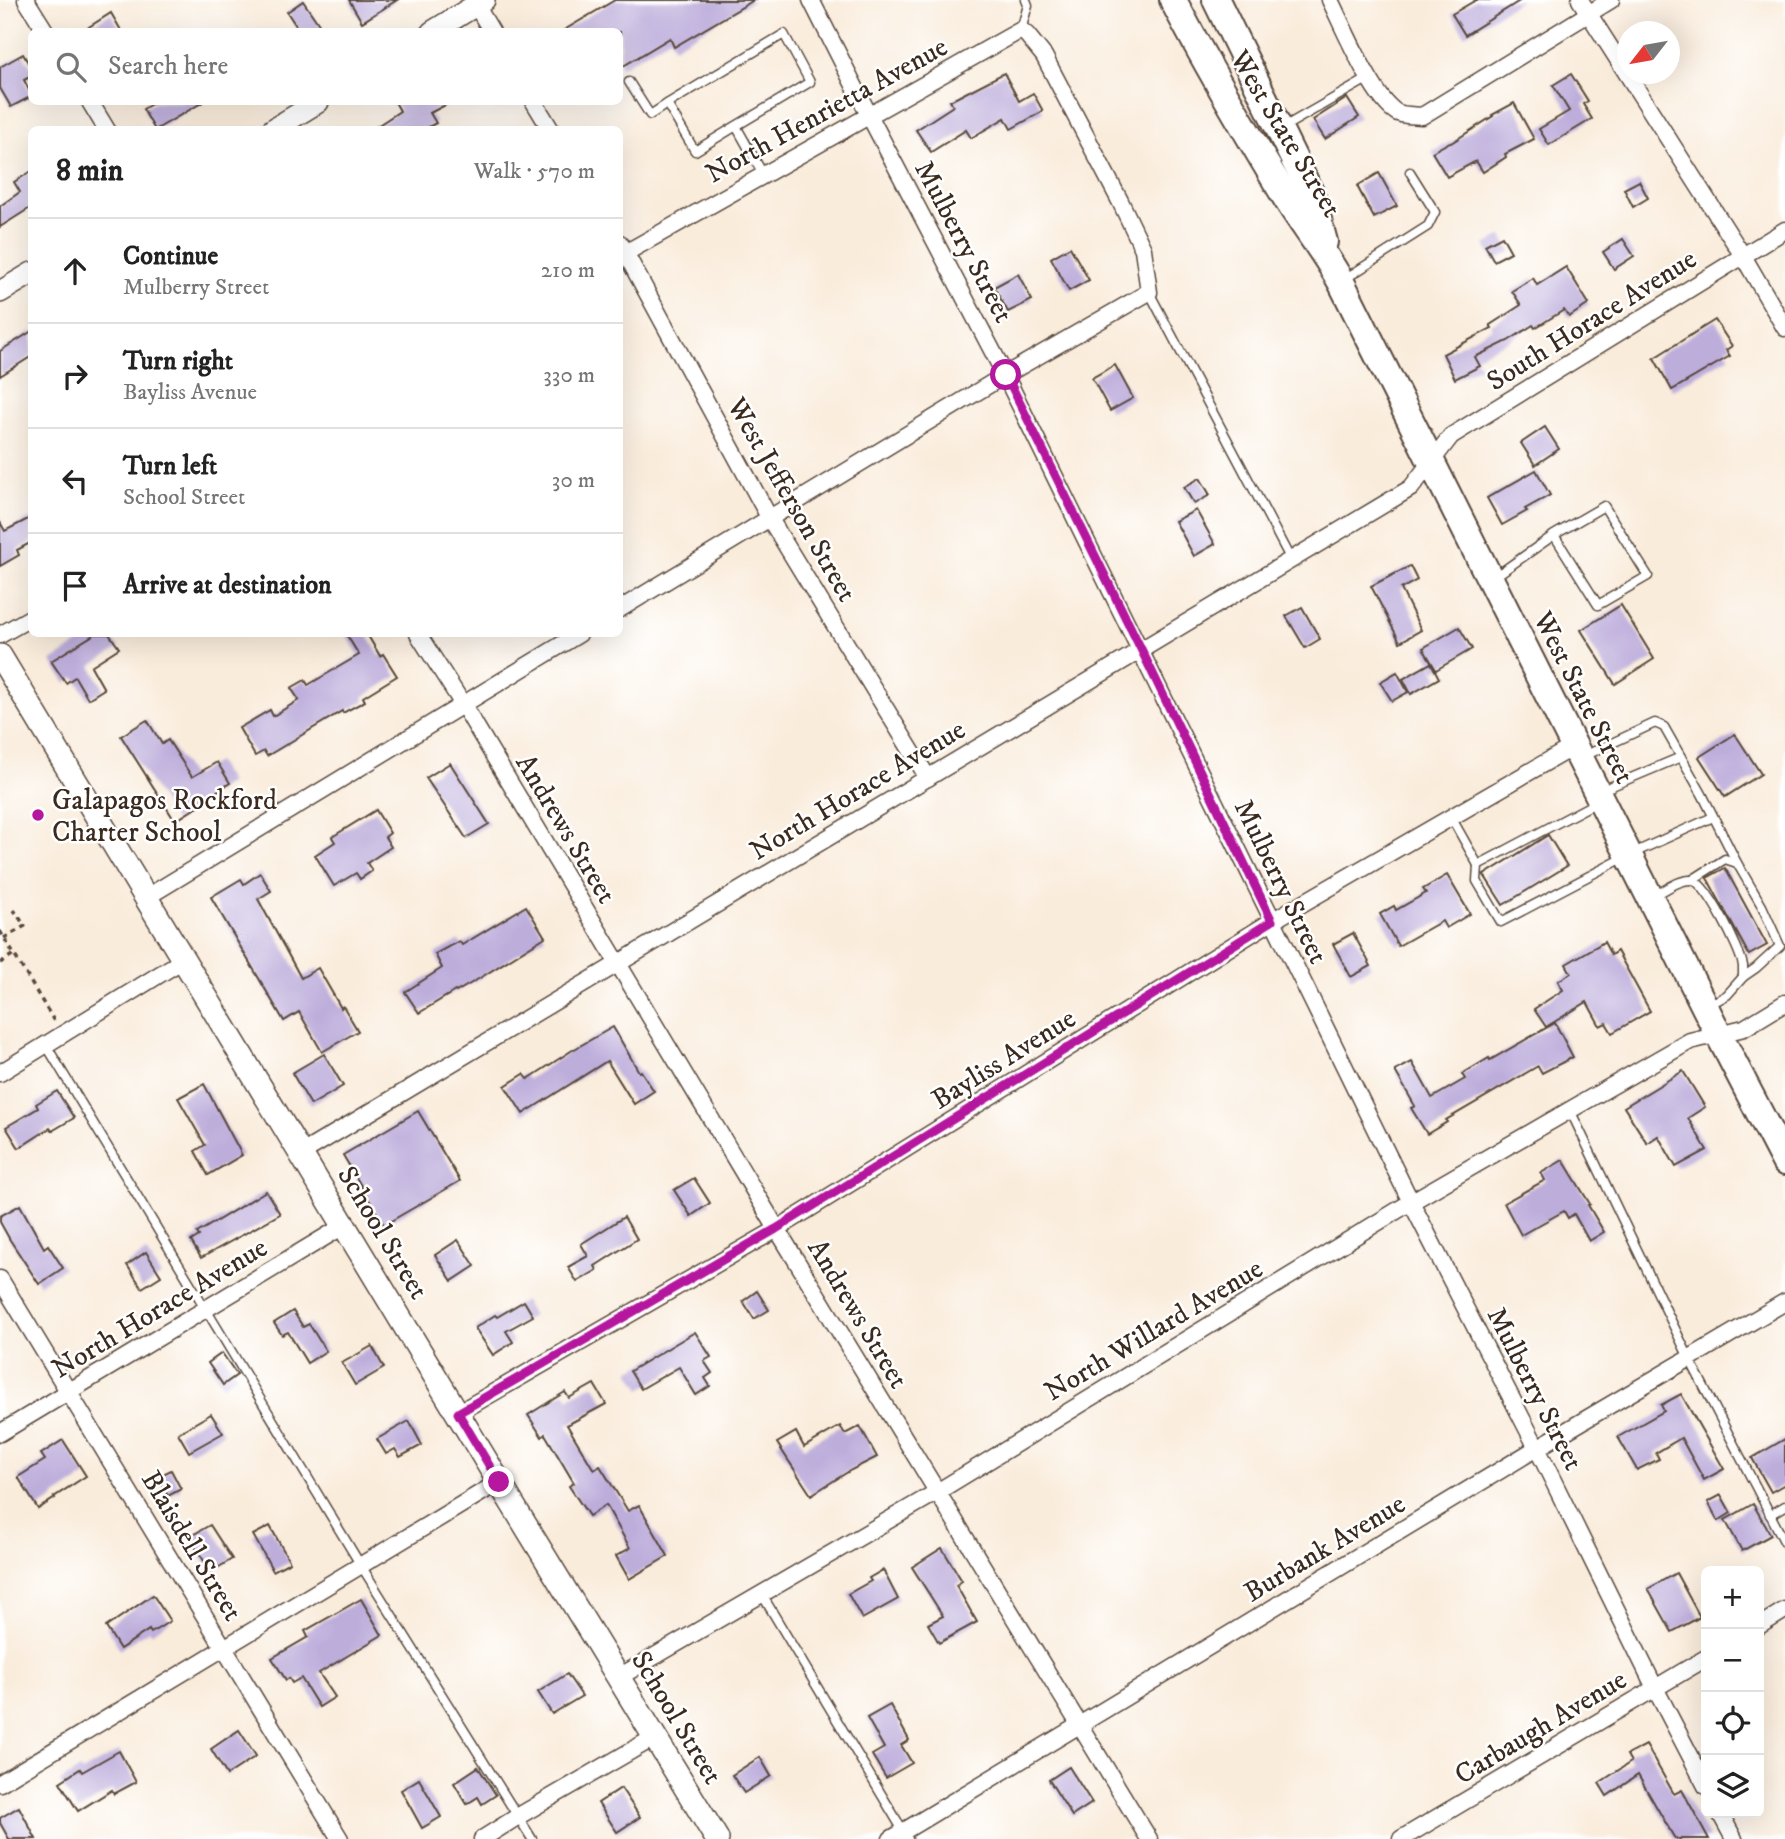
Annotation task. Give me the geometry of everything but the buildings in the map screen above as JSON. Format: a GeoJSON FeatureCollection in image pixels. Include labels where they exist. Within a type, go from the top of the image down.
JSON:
{"type":"FeatureCollection","features":[{"type":"Feature","properties":{"kind":"main road","name":"West State Street"},"geometry":{"type":"LineString","coordinates":[[1172,0],[1289,203],[1335,271],[1785,1162]]}},
{"type":"Feature","properties":{"kind":"main road","name":"West State Street"},"geometry":{"type":"LineString","coordinates":[[1216,0],[1311,194],[1335,271]]}},
{"type":"Feature","properties":{"kind":"main road","name":"School Street"},"geometry":{"type":"LineString","coordinates":[[0,656],[717,1839]]}},
{"type":"Feature","properties":{"kind":"street"},"geometry":{"type":"LineString","coordinates":[[26,0],[44,28]]}},
{"type":"Feature","properties":{"kind":"street","name":"Mulberry Street"},"geometry":{"type":"LineString","coordinates":[[811,0],[1006,375],[1411,1202],[1538,1448],[1701,1776]]}},
{"type":"Feature","properties":{"kind":"street"},"geometry":{"type":"LineString","coordinates":[[1329,0],[1369,78],[1383,99],[1397,113],[1422,116],[1584,7],[1611,0]]}},
{"type":"Feature","properties":{"kind":"street"},"geometry":{"type":"LineString","coordinates":[[438,28],[478,2],[490,28]]}},
{"type":"Feature","properties":{"kind":"street"},"geometry":{"type":"LineString","coordinates":[[1584,7],[1743,256],[1785,328]]}},
{"type":"Feature","properties":{"kind":"street"},"geometry":{"type":"LineString","coordinates":[[623,607],[1006,375],[1149,292],[1143,249],[1126,213],[1044,56],[1021,30]]}},
{"type":"Feature","properties":{"kind":"street","name":"North Henrietta Avenue"},"geometry":{"type":"LineString","coordinates":[[623,250],[1021,30]]}},
{"type":"Feature","properties":{"kind":"street"},"geometry":{"type":"LineString","coordinates":[[92,105],[105,126]]}},
{"type":"Feature","properties":{"kind":"street"},"geometry":{"type":"LineString","coordinates":[[279,126],[313,105]]}},
{"type":"Feature","properties":{"kind":"street"},"geometry":{"type":"LineString","coordinates":[[536,105],[549,126]]}},
{"type":"Feature","properties":{"kind":"street","name":"South Horace Avenue"},"geometry":{"type":"LineString","coordinates":[[1431,461],[1451,436],[1785,230]]}},
{"type":"Feature","properties":{"kind":"street","name":"West Jefferson Street"},"geometry":{"type":"LineString","coordinates":[[623,255],[770,519],[928,778]]}},
{"type":"Feature","properties":{"kind":"street"},"geometry":{"type":"LineString","coordinates":[[0,292],[28,276]]}},
{"type":"Feature","properties":{"kind":"street","name":"North Horace Avenue"},"geometry":{"type":"LineString","coordinates":[[302,1153],[1411,488],[1431,461]]}},
{"type":"Feature","properties":{"kind":"street"},"geometry":{"type":"LineString","coordinates":[[0,635],[28,619]]}},
{"type":"Feature","properties":{"kind":"street","name":"Andrews Street"},"geometry":{"type":"LineString","coordinates":[[420,637],[776,1229],[1149,1839]]}},
{"type":"Feature","properties":{"kind":"street"},"geometry":{"type":"LineString","coordinates":[[147,897],[574,637]]}},
{"type":"Feature","properties":{"kind":"street","name":"Bayliss Avenue"},"geometry":{"type":"LineString","coordinates":[[458,1413],[776,1229],[1272,921],[1451,817],[1578,752]]}},
{"type":"Feature","properties":{"kind":"street"},"geometry":{"type":"LineString","coordinates":[[0,1073],[183,960]]}},
{"type":"Feature","properties":{"kind":"street","name":"North Willard Avenue"},"geometry":{"type":"LineString","coordinates":[[619,1677],[937,1492],[1411,1202],[1570,1110],[1690,1041],[1744,1028],[1785,1003]]}},
{"type":"Feature","properties":{"kind":"street","name":"North Horace Avenue"},"geometry":{"type":"LineString","coordinates":[[0,1433],[345,1225]]}},
{"type":"Feature","properties":{"kind":"street","name":"Blaisdell Street"},"geometry":{"type":"LineString","coordinates":[[0,1279],[340,1839]]}},
{"type":"Feature","properties":{"kind":"street","name":"Burbank Avenue"},"geometry":{"type":"LineString","coordinates":[[901,1837],[1081,1725],[1785,1301]]}},
{"type":"Feature","properties":{"kind":"street"},"geometry":{"type":"LineString","coordinates":[[0,1783],[499,1482]]}},
{"type":"Feature","properties":{"kind":"street"},"geometry":{"type":"LineString","coordinates":[[1764,1623],[1785,1610]]}},
{"type":"Feature","properties":{"kind":"street","name":"Carbaugh Avenue"},"geometry":{"type":"LineString","coordinates":[[1401,1839],[1701,1661]]}},
{"type":"Feature","properties":{"kind":"street"},"geometry":{"type":"LineString","coordinates":[[482,1839],[654,1737]]}},
{"type":"Feature","properties":{"kind":"street"},"geometry":{"type":"LineString","coordinates":[[1723,1818],[1734,1839]]}},
{"type":"Feature","properties":{"kind":"lane"},"geometry":{"type":"LineString","coordinates":[[1021,30],[1028,5],[1026,0]]}},
{"type":"Feature","properties":{"kind":"lane"},"geometry":{"type":"LineString","coordinates":[[629,82],[650,115],[667,104],[784,34],[810,82],[695,151],[667,104]]}},
{"type":"Feature","properties":{"kind":"lane"},"geometry":{"type":"LineString","coordinates":[[1279,130],[1369,78]]}},
{"type":"Feature","properties":{"kind":"lane"},"geometry":{"type":"LineString","coordinates":[[736,126],[763,174]]}},
{"type":"Feature","properties":{"kind":"lane"},"geometry":{"type":"LineString","coordinates":[[1335,271],[1428,226],[1435,212],[1410,172]]}},
{"type":"Feature","properties":{"kind":"lane"},"geometry":{"type":"LineString","coordinates":[[1149,292],[1291,560]]}},
{"type":"Feature","properties":{"kind":"lane"},"geometry":{"type":"LineString","coordinates":[[1491,580],[1555,535],[1604,506],[1648,576],[1598,604],[1555,535]]}},
{"type":"Feature","properties":{"kind":"lane"},"geometry":{"type":"LineString","coordinates":[[1578,752],[1656,723],[1664,727],[1762,906],[1780,946],[1743,977],[1727,995],[1705,1007]]}},
{"type":"Feature","properties":{"kind":"lane"},"geometry":{"type":"LineString","coordinates":[[1478,865],[1600,796],[1681,757]]}},
{"type":"Feature","properties":{"kind":"lane"},"geometry":{"type":"LineString","coordinates":[[1451,817],[1478,865],[1477,881],[1501,922],[1629,855],[1713,817]]}},
{"type":"Feature","properties":{"kind":"lane"},"geometry":{"type":"LineString","coordinates":[[1692,880],[1725,859],[1737,863]]}},
{"type":"Feature","properties":{"kind":"lane"},"geometry":{"type":"LineString","coordinates":[[1650,898],[1682,881],[1699,882],[1729,932],[1743,965],[1743,977]]}},
{"type":"Feature","properties":{"kind":"lane"},"geometry":{"type":"LineString","coordinates":[[46,1045],[360,1564],[532,1839]]}},
{"type":"Feature","properties":{"kind":"lane"},"geometry":{"type":"LineString","coordinates":[[1570,1110],[1689,1358],[1785,1543]]}},
{"type":"Feature","properties":{"kind":"lane"},"geometry":{"type":"LineString","coordinates":[[1770,1515],[1785,1506]]}},
{"type":"Feature","properties":{"kind":"lane"},"geometry":{"type":"LineString","coordinates":[[761,1593],[901,1837]]}},
{"type":"Feature","properties":{"kind":"path"},"geometry":{"type":"LineString","coordinates":[[4,938],[25,926],[14,910]]}},
{"type":"Feature","properties":{"kind":"path"},"geometry":{"type":"LineString","coordinates":[[0,931],[63,1035]]}},
{"type":"Feature","properties":{"kind":"path"},"geometry":{"type":"LineString","coordinates":[[0,963],[14,954]]}},
{"type":"Feature","properties":{"kind":"place","name":"Galapagos Rockford Charter School"},"geometry":{"type":"Point","coordinates":[38,815]}},
{"type":"Feature","properties":{"kind":"route"},"geometry":{"type":"LineString","coordinates":[[499,1482],[458,1413],[776,1229],[1272,921],[1006,375]]}}]}
